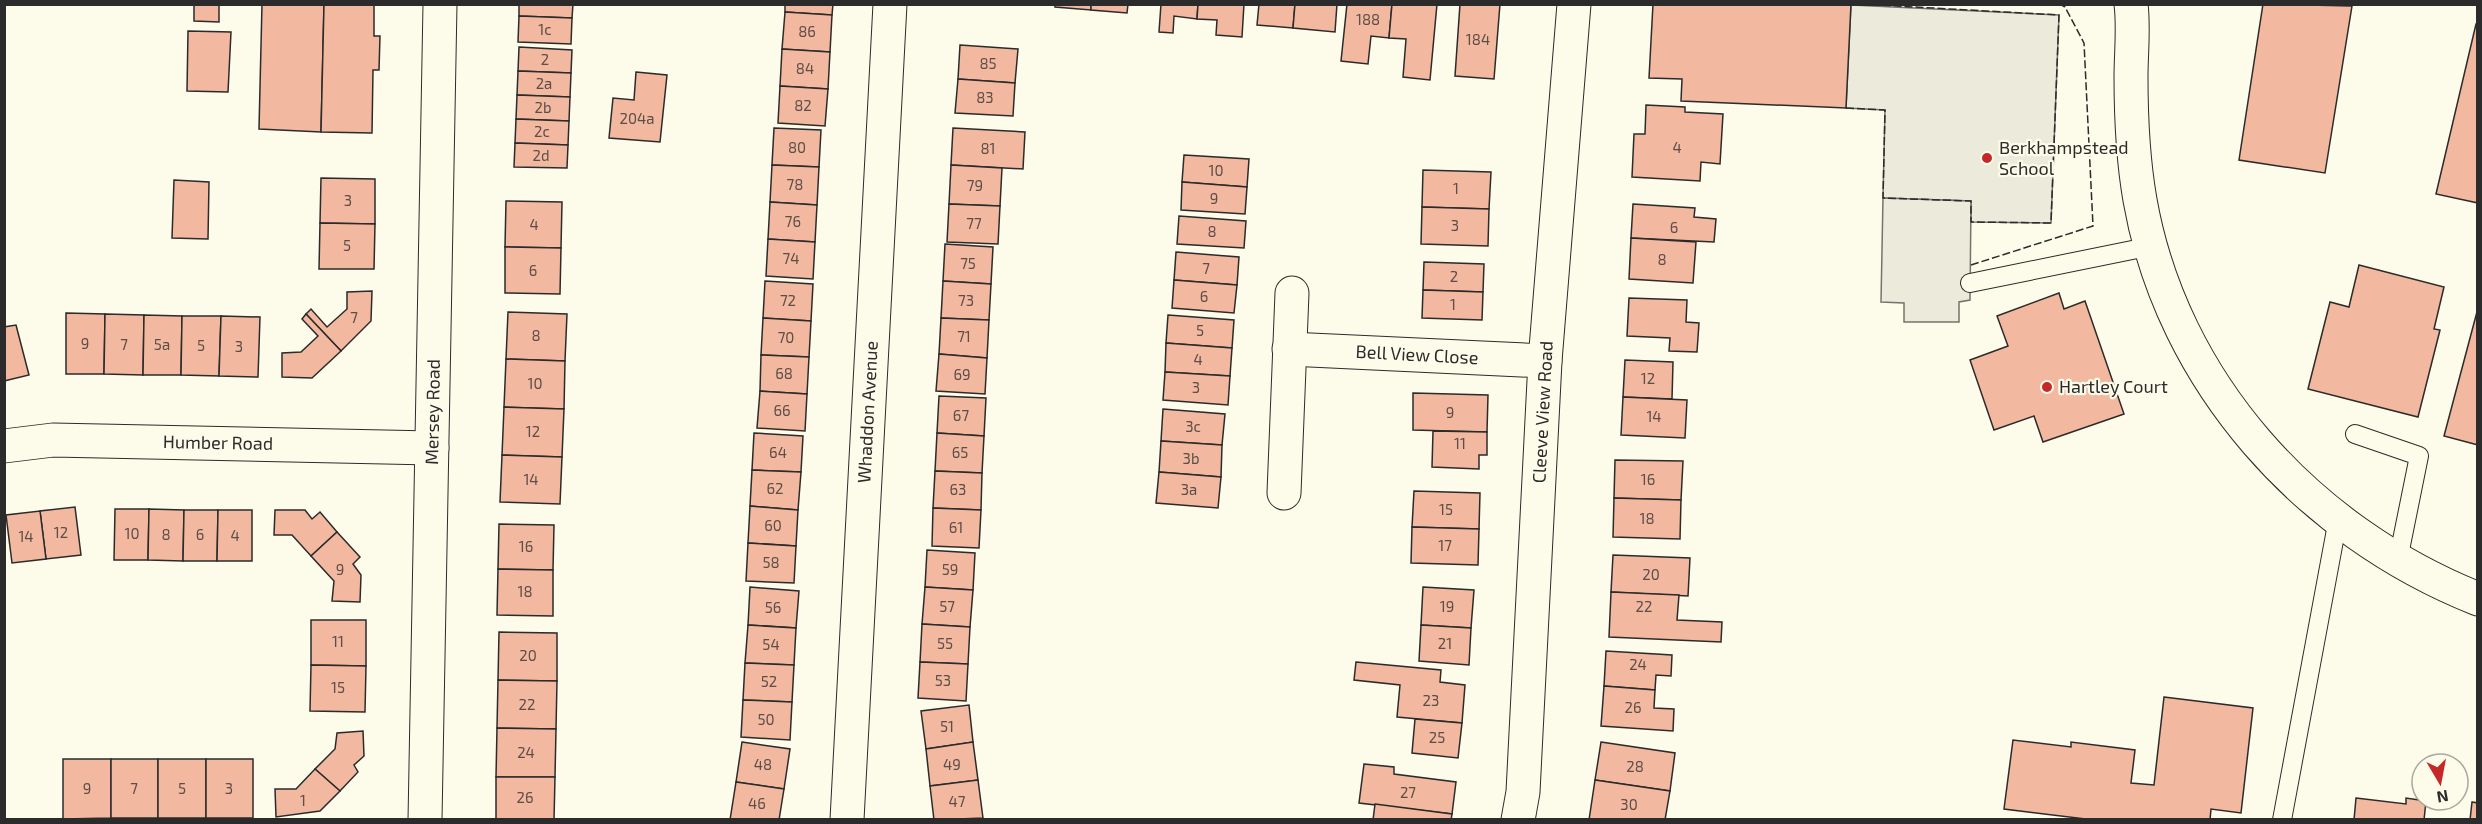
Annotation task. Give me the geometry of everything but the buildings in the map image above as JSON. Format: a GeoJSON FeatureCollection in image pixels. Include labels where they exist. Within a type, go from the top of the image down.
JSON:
{"type":"FeatureCollection","features":[{"type":"Feature","properties":{"kind":"street","name":"Mersey Road"},"geometry":{"type":"LineString","coordinates":[[425,819],[440,4]]}},
{"type":"Feature","properties":{"kind":"street","name":"Whaddon Avenue"},"geometry":{"type":"LineString","coordinates":[[847,819],[890,4]]}},
{"type":"Feature","properties":{"kind":"street","name":"Cleeve View Road"},"geometry":{"type":"LineString","coordinates":[[1518,819],[1523,792],[1545,361],[1574,4]]}},
{"type":"Feature","properties":{"kind":"street"},"geometry":{"type":"LineString","coordinates":[[2131,4],[2131,119],[2140,200],[2152,246],[2183,331],[2229,410],[2283,472],[2338,519],[2427,577],[2478,599]]}},
{"type":"Feature","properties":{"kind":"street"},"geometry":{"type":"LineString","coordinates":[[1284,493],[1292,293]]}},
{"type":"Feature","properties":{"kind":"street","name":"Bell View Close"},"geometry":{"type":"LineString","coordinates":[[1289,349],[1545,361]]}},
{"type":"Feature","properties":{"kind":"street","name":"Humber Road"},"geometry":{"type":"LineString","coordinates":[[4,446],[53,440],[432,448]]}},
{"type":"Feature","properties":{"kind":"lane"},"geometry":{"type":"LineString","coordinates":[[1970,284],[2152,246]]}},
{"type":"Feature","properties":{"kind":"lane"},"geometry":{"type":"LineString","coordinates":[[2355,434],[2419,456],[2398,560]]}},
{"type":"Feature","properties":{"kind":"lane"},"geometry":{"type":"LineString","coordinates":[[2282,819],[2338,519]]}},
{"type":"Feature","properties":{"kind":"shaded area"},"geometry":{"type":"Polygon","coordinates":[[[1851,5],[2059,15],[2051,223],[1971,222],[1971,201],[1883,198],[1885,110],[1846,108],[1851,5]]]}},
{"type":"Feature","properties":{"kind":"shaded area"},"geometry":{"type":"Polygon","coordinates":[[[1883,198],[1971,201],[1970,300],[1959,302],[1959,322],[1904,322],[1904,303],[1881,302],[1883,198]]]}},
{"type":"Feature","properties":{"kind":"fence"},"geometry":{"type":"LineString","coordinates":[[1846,108],[1885,110],[1883,198],[1971,201],[1971,222],[2051,223],[2059,15],[1860,4]]}},
{"type":"Feature","properties":{"kind":"fence"},"geometry":{"type":"LineString","coordinates":[[1971,265],[2093,226],[2084,43],[2065,7],[2060,4]]}},
{"type":"Feature","properties":{"kind":"place","name":"Berkhampstead School"},"geometry":{"type":"Point","coordinates":[1987,158]}},
{"type":"Feature","properties":{"kind":"place","name":"Hartley Court"},"geometry":{"type":"Point","coordinates":[2047,387]}}]}
